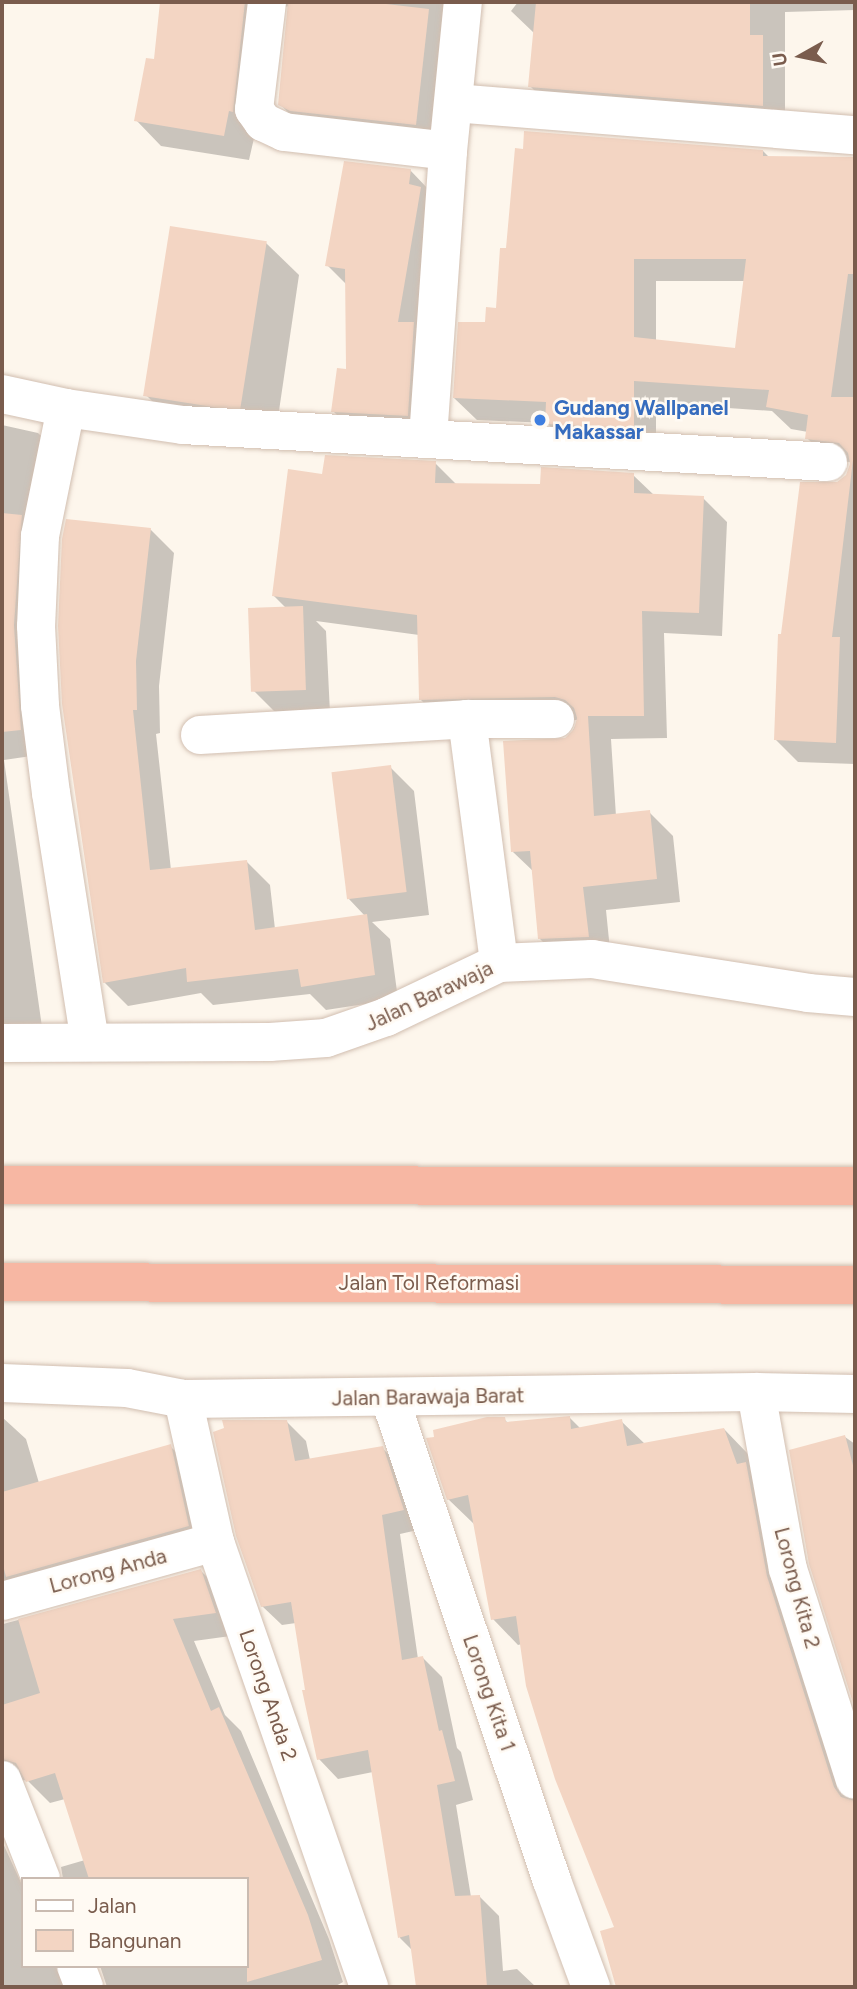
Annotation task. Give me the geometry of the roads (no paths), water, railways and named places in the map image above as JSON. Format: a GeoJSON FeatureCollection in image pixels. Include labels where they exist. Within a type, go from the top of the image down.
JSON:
{"type":"FeatureCollection","features":[{"type":"Feature","properties":{"kind":"highway"},"geometry":{"type":"LineString","coordinates":[[2,1185],[855,1186]]}},
{"type":"Feature","properties":{"kind":"highway","name":"Jalan Tol Reformasi"},"geometry":{"type":"LineString","coordinates":[[2,1282],[855,1284]]}},
{"type":"Feature","properties":{"kind":"street"},"geometry":{"type":"LineString","coordinates":[[267,2],[254,109],[263,122],[285,132],[448,150]]}},
{"type":"Feature","properties":{"kind":"street"},"geometry":{"type":"LineString","coordinates":[[428,438],[448,150],[463,2]]}},
{"type":"Feature","properties":{"kind":"street"},"geometry":{"type":"LineString","coordinates":[[454,103],[855,135]]}},
{"type":"Feature","properties":{"kind":"street"},"geometry":{"type":"LineString","coordinates":[[2,394],[66,408],[183,425],[828,462]]}},
{"type":"Feature","properties":{"kind":"street"},"geometry":{"type":"LineString","coordinates":[[66,408],[40,536],[36,626],[40,706],[51,793],[90,1042]]}},
{"type":"Feature","properties":{"kind":"street"},"geometry":{"type":"LineString","coordinates":[[467,719],[499,963]]}},
{"type":"Feature","properties":{"kind":"street"},"geometry":{"type":"LineString","coordinates":[[200,735],[467,719],[555,719]]}},
{"type":"Feature","properties":{"kind":"street","name":"Jalan Barawaja"},"geometry":{"type":"LineString","coordinates":[[2,1043],[270,1042],[326,1038],[386,1017],[499,963],[592,959],[808,993],[855,997]]}},
{"type":"Feature","properties":{"kind":"street","name":"Jalan Barawaja Barat"},"geometry":{"type":"LineString","coordinates":[[2,1383],[127,1388],[183,1399],[756,1392],[855,1394]]}},
{"type":"Feature","properties":{"kind":"street","name":"Lorong Kita 2"},"geometry":{"type":"LineString","coordinates":[[756,1392],[788,1569],[855,1780]]}},
{"type":"Feature","properties":{"kind":"street","name":"Lorong Kita 1"},"geometry":{"type":"LineString","coordinates":[[390,1398],[552,1881],[591,1987]]}},
{"type":"Feature","properties":{"kind":"street","name":"Lorong Anda 2"},"geometry":{"type":"LineString","coordinates":[[183,1399],[215,1542],[369,1987]]}},
{"type":"Feature","properties":{"kind":"street","name":"Lorong Anda"},"geometry":{"type":"LineString","coordinates":[[2,1601],[215,1542]]}},
{"type":"Feature","properties":{"kind":"street"},"geometry":{"type":"LineString","coordinates":[[2,1780],[40,1877]]}},
{"type":"Feature","properties":{"kind":"street"},"geometry":{"type":"LineString","coordinates":[[77,1968],[84,1987]]}},
{"type":"Feature","properties":{"kind":"place","name":"Gudang Wallpanel Makassar"},"geometry":{"type":"Point","coordinates":[540,420]}}]}
